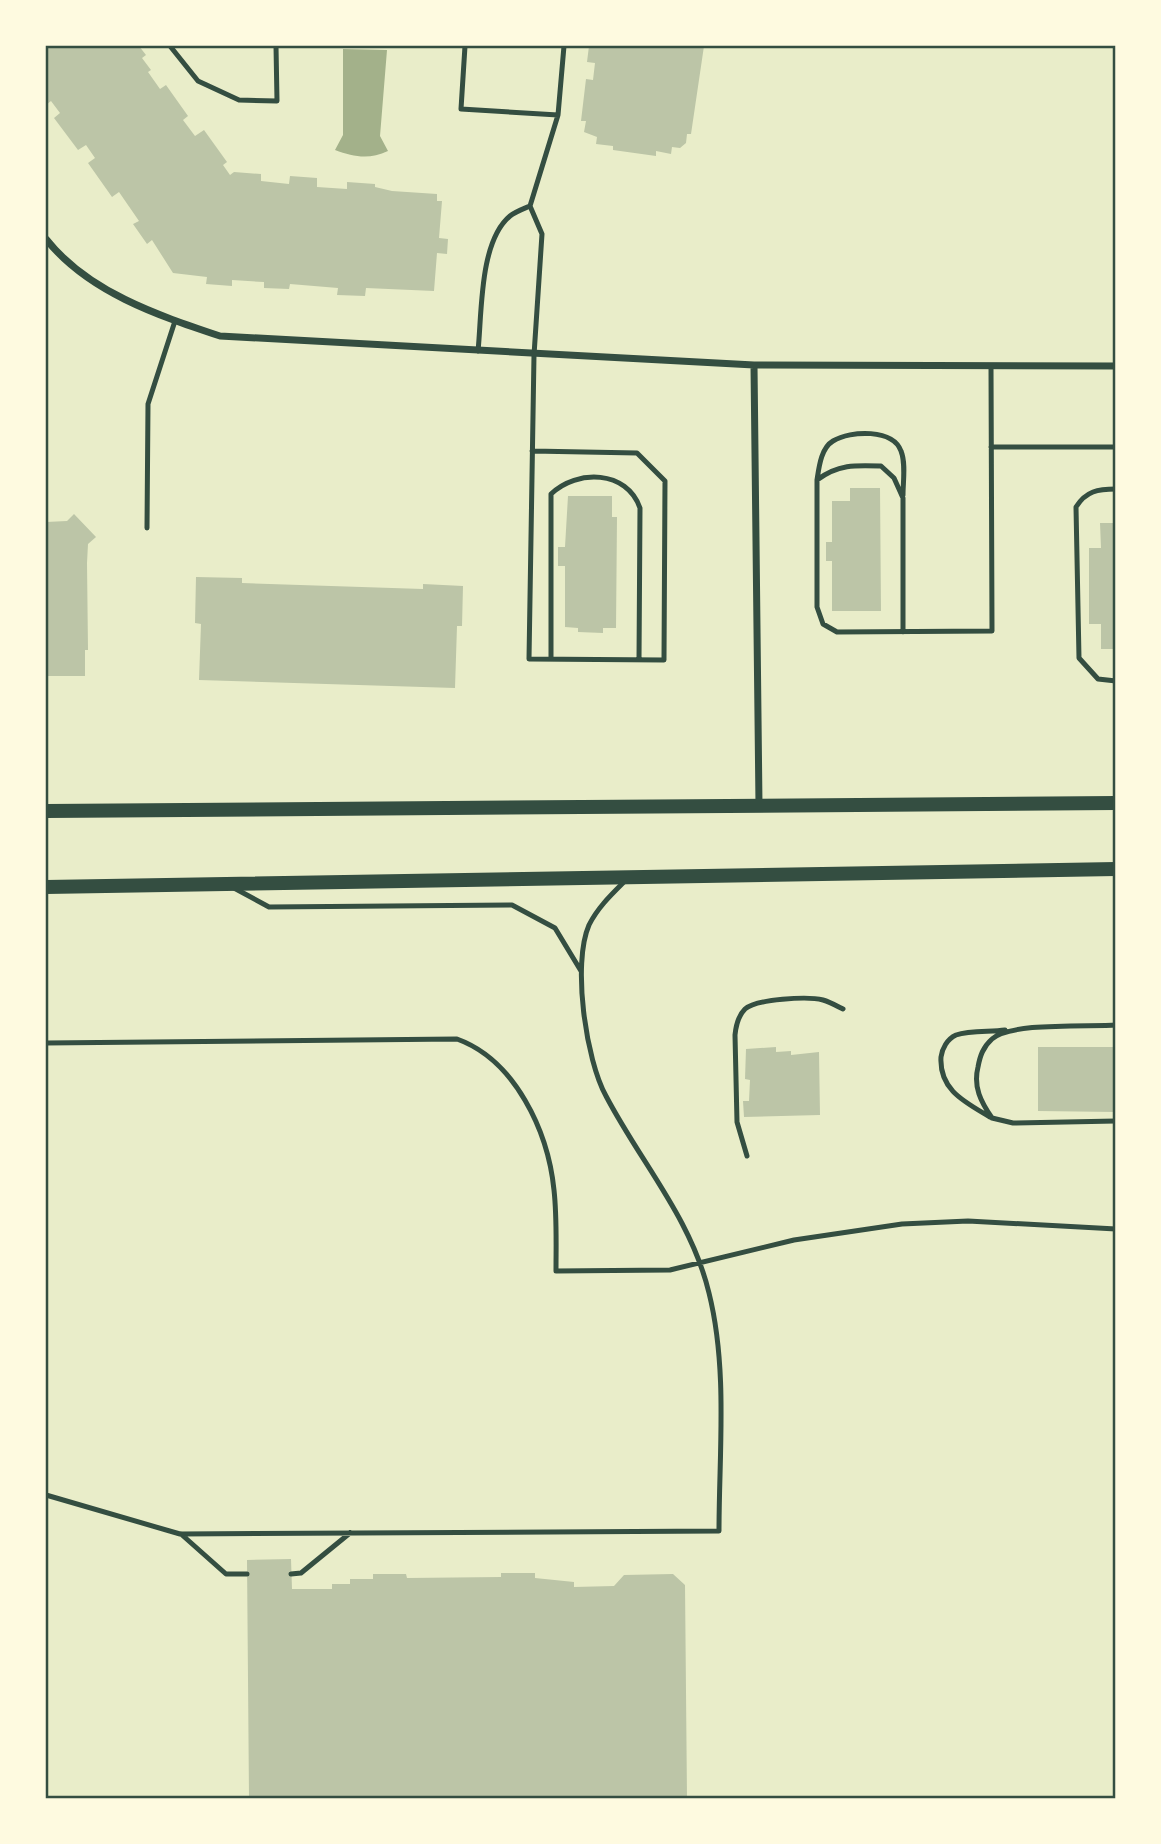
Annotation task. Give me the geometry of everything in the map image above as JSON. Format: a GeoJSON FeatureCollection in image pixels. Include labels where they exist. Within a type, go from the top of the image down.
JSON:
{"type":"FeatureCollection","features":[{"type":"Feature","properties":{"kind":"main road"},"geometry":{"type":"LineString","coordinates":[[46,811],[1115,803]]}},
{"type":"Feature","properties":{"kind":"main road"},"geometry":{"type":"LineString","coordinates":[[46,887],[1115,869]]}},
{"type":"Feature","properties":{"kind":"street"},"geometry":{"type":"LineString","coordinates":[[46,239],[81,271],[113,294],[175,321],[220,336],[754,365],[1115,366]]}},
{"type":"Feature","properties":{"kind":"street"},"geometry":{"type":"LineString","coordinates":[[754,365],[759,806]]}},
{"type":"Feature","properties":{"kind":"lane"},"geometry":{"type":"LineString","coordinates":[[170,46],[198,81],[239,100],[277,101],[276,46]]}},
{"type":"Feature","properties":{"kind":"lane"},"geometry":{"type":"LineString","coordinates":[[465,46],[461,109],[558,114]]}},
{"type":"Feature","properties":{"kind":"lane"},"geometry":{"type":"LineString","coordinates":[[532,452],[637,453],[665,481],[664,660],[529,659],[532,452],[534,355],[542,234],[530,206],[558,114],[564,46]]}},
{"type":"Feature","properties":{"kind":"lane"},"geometry":{"type":"LineString","coordinates":[[478,351],[486,266],[492,244],[509,217],[530,206]]}},
{"type":"Feature","properties":{"kind":"lane"},"geometry":{"type":"LineString","coordinates":[[147,527],[148,404],[175,321]]}},
{"type":"Feature","properties":{"kind":"lane"},"geometry":{"type":"LineString","coordinates":[[903,632],[902,453],[894,440],[880,434],[848,435],[831,441],[822,455],[817,480],[817,607],[823,624],[837,632],[903,632],[992,631],[991,367]]}},
{"type":"Feature","properties":{"kind":"lane"},"geometry":{"type":"LineString","coordinates":[[991,447],[1115,447]]}},
{"type":"Feature","properties":{"kind":"lane"},"geometry":{"type":"LineString","coordinates":[[817,480],[831,470],[847,465],[881,466],[894,478],[903,498]]}},
{"type":"Feature","properties":{"kind":"lane"},"geometry":{"type":"LineString","coordinates":[[551,659],[551,494],[563,482],[581,478],[609,478],[622,482],[635,493],[640,508],[639,660]]}},
{"type":"Feature","properties":{"kind":"lane"},"geometry":{"type":"LineString","coordinates":[[1115,489],[1092,491],[1082,497],[1076,507],[1079,658],[1089,672],[1098,678],[1115,681]]}},
{"type":"Feature","properties":{"kind":"lane"},"geometry":{"type":"LineString","coordinates":[[46,1494],[180,1534],[719,1531],[718,1338],[699,1262],[686,1226],[604,1093],[586,1026],[580,971],[589,927],[603,902],[628,877]]}},
{"type":"Feature","properties":{"kind":"lane"},"geometry":{"type":"LineString","coordinates":[[224,884],[269,907],[512,905],[555,928],[580,971]]}},
{"type":"Feature","properties":{"kind":"lane"},"geometry":{"type":"LineString","coordinates":[[747,1156],[737,1122],[737,1021],[743,1011],[752,1004],[766,1001],[821,999],[843,1009]]}},
{"type":"Feature","properties":{"kind":"lane"},"geometry":{"type":"LineString","coordinates":[[1115,1025],[958,1034],[950,1038],[942,1050],[940,1070],[946,1087],[992,1118],[1013,1123],[1115,1121]]}},
{"type":"Feature","properties":{"kind":"lane"},"geometry":{"type":"LineString","coordinates":[[992,1118],[979,1098],[976,1075],[981,1052],[994,1037],[1012,1030]]}},
{"type":"Feature","properties":{"kind":"lane"},"geometry":{"type":"LineString","coordinates":[[46,1043],[457,1038],[477,1046],[496,1060],[523,1097],[543,1142],[554,1188],[556,1271],[670,1270],[794,1240],[902,1224],[968,1221],[1115,1229]]}},
{"type":"Feature","properties":{"kind":"lane"},"geometry":{"type":"LineString","coordinates":[[291,1574],[301,1573],[350,1533]]}},
{"type":"Feature","properties":{"kind":"lane"},"geometry":{"type":"LineString","coordinates":[[180,1534],[226,1574],[247,1574]]}},
{"type":"Feature","properties":{"kind":"shaded area"},"geometry":{"type":"Polygon","coordinates":[[[343,49],[387,50],[380,136],[388,151],[381,154],[362,156],[335,150],[343,135],[343,49]]]}},
{"type":"Feature","properties":{"kind":"building"},"geometry":{"type":"Polygon","coordinates":[[[46,46],[139,46],[146,55],[142,58],[151,70],[148,72],[160,89],[166,85],[188,116],[183,120],[195,136],[204,130],[227,162],[223,165],[230,175],[234,172],[261,174],[261,181],[289,184],[290,176],[317,178],[317,187],[347,189],[347,182],[375,184],[375,187],[392,191],[437,194],[437,201],[442,201],[439,238],[448,239],[447,254],[437,253],[434,291],[366,288],[365,296],[337,295],[338,288],[290,284],[289,289],[264,288],[264,282],[232,280],[232,286],[206,284],[207,277],[173,273],[152,240],[147,244],[133,224],[139,221],[119,192],[112,197],[88,163],[95,158],[86,145],[78,150],[54,118],[60,113],[51,101],[46,105],[46,46]]]}},
{"type":"Feature","properties":{"kind":"building"},"geometry":{"type":"Polygon","coordinates":[[[589,46],[704,46],[691,134],[687,134],[686,143],[680,148],[672,147],[671,154],[656,151],[656,156],[613,150],[613,146],[596,144],[597,137],[584,132],[586,121],[581,121],[586,79],[593,80],[595,63],[587,62],[589,46]]]}},
{"type":"Feature","properties":{"kind":"building"},"geometry":{"type":"Polygon","coordinates":[[[850,488],[880,488],[881,611],[832,611],[832,561],[826,561],[826,542],[832,542],[832,501],[850,501],[850,488]]]}},
{"type":"Feature","properties":{"kind":"building"},"geometry":{"type":"Polygon","coordinates":[[[568,496],[612,496],[612,517],[617,517],[616,628],[603,628],[603,633],[578,632],[578,628],[565,627],[565,566],[558,566],[558,547],[565,547],[568,496]]]}},
{"type":"Feature","properties":{"kind":"building"},"geometry":{"type":"Polygon","coordinates":[[[74,514],[96,537],[88,544],[88,650],[85,650],[85,676],[46,676],[46,522],[67,521],[74,514]]]}},
{"type":"Feature","properties":{"kind":"building"},"geometry":{"type":"Polygon","coordinates":[[[1100,523],[1116,523],[1116,649],[1101,649],[1101,624],[1089,624],[1089,548],[1101,548],[1100,523]]]}},
{"type":"Feature","properties":{"kind":"building"},"geometry":{"type":"Polygon","coordinates":[[[196,577],[242,578],[242,583],[423,589],[423,584],[463,586],[462,626],[457,626],[455,688],[199,680],[201,624],[195,623],[196,577]]]}},
{"type":"Feature","properties":{"kind":"building"},"geometry":{"type":"Polygon","coordinates":[[[776,1047],[776,1052],[791,1051],[791,1055],[819,1052],[820,1115],[744,1117],[743,1101],[749,1101],[750,1080],[745,1079],[746,1049],[776,1047]]]}},
{"type":"Feature","properties":{"kind":"building"},"geometry":{"type":"Polygon","coordinates":[[[1038,1047],[1116,1047],[1116,1112],[1038,1111],[1038,1047]]]}},
{"type":"Feature","properties":{"kind":"building"},"geometry":{"type":"Polygon","coordinates":[[[291,1559],[292,1589],[332,1589],[332,1584],[350,1584],[350,1579],[373,1579],[373,1574],[406,1574],[407,1578],[501,1577],[501,1573],[535,1573],[535,1578],[574,1582],[574,1587],[614,1586],[624,1575],[673,1574],[685,1585],[687,1798],[249,1798],[247,1560],[291,1559]]]}}]}
